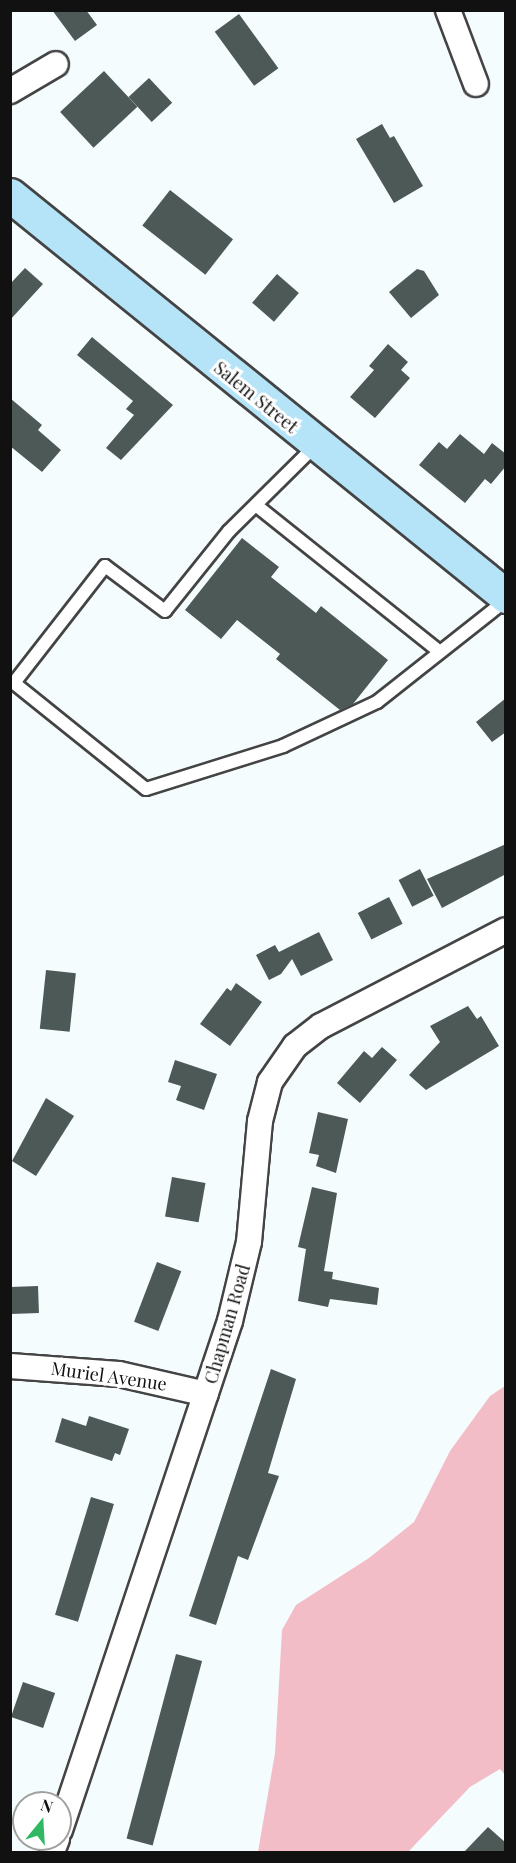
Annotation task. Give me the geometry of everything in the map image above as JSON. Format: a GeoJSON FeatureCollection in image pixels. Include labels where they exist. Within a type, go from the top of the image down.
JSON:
{"type":"FeatureCollection","features":[{"type":"Feature","properties":{"kind":"main road","name":"Salem Street"},"geometry":{"type":"LineString","coordinates":[[10,195],[316,445],[506,596]]}},
{"type":"Feature","properties":{"kind":"street"},"geometry":{"type":"LineString","coordinates":[[448,10],[476,84]]}},
{"type":"Feature","properties":{"kind":"street"},"geometry":{"type":"LineString","coordinates":[[10,91],[56,64]]}},
{"type":"Feature","properties":{"kind":"street","name":"Chapman Road"},"geometry":{"type":"LineString","coordinates":[[72,1794],[206,1394],[246,1259],[260,1121],[279,1065],[295,1046],[349,1009],[506,930]]}},
{"type":"Feature","properties":{"kind":"street","name":"Muriel Avenue"},"geometry":{"type":"LineString","coordinates":[[10,1366],[119,1374],[206,1394]]}},
{"type":"Feature","properties":{"kind":"lane"},"geometry":{"type":"LineString","coordinates":[[316,445],[257,506],[229,531],[165,611],[105,566],[14,683],[146,789],[283,746],[377,702],[506,600]]}},
{"type":"Feature","properties":{"kind":"lane"},"geometry":{"type":"LineString","coordinates":[[257,506],[440,652]]}},
{"type":"Feature","properties":{"kind":"shaded area"},"geometry":{"type":"Polygon","coordinates":[[[505,1386],[505,1775],[500,1769],[470,1787],[408,1852],[258,1852],[275,1753],[282,1630],[296,1605],[369,1558],[414,1522],[450,1451],[490,1396],[505,1386]]]}},
{"type":"Feature","properties":{"kind":"building"},"geometry":{"type":"Polygon","coordinates":[[[52,10],[86,10],[97,25],[75,41],[52,10]]]}},
{"type":"Feature","properties":{"kind":"building"},"geometry":{"type":"Polygon","coordinates":[[[239,14],[278,68],[254,86],[215,32],[239,14]]]}},
{"type":"Feature","properties":{"kind":"building"},"geometry":{"type":"Polygon","coordinates":[[[104,71],[137,107],[94,148],[60,112],[104,71]]]}},
{"type":"Feature","properties":{"kind":"building"},"geometry":{"type":"Polygon","coordinates":[[[149,78],[172,103],[152,122],[129,97],[149,78]]]}},
{"type":"Feature","properties":{"kind":"building"},"geometry":{"type":"Polygon","coordinates":[[[382,124],[390,138],[394,136],[423,186],[394,203],[356,139],[382,124]]]}},
{"type":"Feature","properties":{"kind":"building"},"geometry":{"type":"Polygon","coordinates":[[[170,190],[233,239],[205,275],[142,225],[170,190]]]}},
{"type":"Feature","properties":{"kind":"building"},"geometry":{"type":"Polygon","coordinates":[[[25,268],[43,284],[10,320],[10,284],[25,268]]]}},
{"type":"Feature","properties":{"kind":"building"},"geometry":{"type":"Polygon","coordinates":[[[417,269],[424,271],[439,295],[411,318],[389,292],[417,269]]]}},
{"type":"Feature","properties":{"kind":"building"},"geometry":{"type":"Polygon","coordinates":[[[277,274],[299,293],[274,322],[252,303],[277,274]]]}},
{"type":"Feature","properties":{"kind":"building"},"geometry":{"type":"Polygon","coordinates":[[[92,337],[173,405],[121,460],[106,448],[134,415],[126,409],[133,401],[77,355],[92,337]]]}},
{"type":"Feature","properties":{"kind":"building"},"geometry":{"type":"Polygon","coordinates":[[[388,344],[408,362],[401,370],[410,378],[375,418],[350,397],[374,370],[369,366],[388,344]]]}},
{"type":"Feature","properties":{"kind":"building"},"geometry":{"type":"Polygon","coordinates":[[[10,398],[42,425],[38,430],[61,450],[42,472],[10,446],[10,398]]]}},
{"type":"Feature","properties":{"kind":"building"},"geometry":{"type":"Polygon","coordinates":[[[460,434],[484,454],[492,443],[506,454],[506,466],[491,484],[485,479],[465,503],[419,465],[439,442],[447,449],[460,434]]]}},
{"type":"Feature","properties":{"kind":"building"},"geometry":{"type":"Polygon","coordinates":[[[242,538],[279,567],[271,577],[316,613],[321,606],[388,660],[353,704],[340,710],[276,659],[280,654],[237,620],[221,639],[185,610],[242,538]]]}},
{"type":"Feature","properties":{"kind":"building"},"geometry":{"type":"Polygon","coordinates":[[[506,698],[506,732],[492,742],[476,722],[506,698]]]}},
{"type":"Feature","properties":{"kind":"building"},"geometry":{"type":"Polygon","coordinates":[[[506,844],[506,874],[442,908],[427,879],[506,844]]]}},
{"type":"Feature","properties":{"kind":"building"},"geometry":{"type":"Polygon","coordinates":[[[420,869],[434,896],[412,907],[399,880],[420,869]]]}},
{"type":"Feature","properties":{"kind":"building"},"geometry":{"type":"Polygon","coordinates":[[[389,897],[403,924],[371,940],[358,913],[389,897]]]}},
{"type":"Feature","properties":{"kind":"building"},"geometry":{"type":"Polygon","coordinates":[[[319,932],[333,960],[301,976],[292,959],[281,974],[269,980],[256,955],[275,945],[279,952],[319,932]]]}},
{"type":"Feature","properties":{"kind":"building"},"geometry":{"type":"Polygon","coordinates":[[[46,970],[76,973],[70,1032],[40,1029],[46,970]]]}},
{"type":"Feature","properties":{"kind":"building"},"geometry":{"type":"Polygon","coordinates":[[[236,983],[262,1002],[230,1046],[200,1024],[227,988],[231,991],[236,983]]]}},
{"type":"Feature","properties":{"kind":"building"},"geometry":{"type":"Polygon","coordinates":[[[468,1006],[477,1019],[481,1016],[499,1046],[426,1090],[409,1075],[440,1042],[430,1026],[468,1006]]]}},
{"type":"Feature","properties":{"kind":"building"},"geometry":{"type":"Polygon","coordinates":[[[382,1047],[397,1060],[360,1103],[337,1083],[364,1051],[372,1058],[382,1047]]]}},
{"type":"Feature","properties":{"kind":"building"},"geometry":{"type":"Polygon","coordinates":[[[175,1060],[217,1074],[204,1110],[176,1100],[181,1086],[168,1082],[175,1060]]]}},
{"type":"Feature","properties":{"kind":"building"},"geometry":{"type":"Polygon","coordinates":[[[46,1098],[74,1116],[36,1176],[12,1161],[46,1098]]]}},
{"type":"Feature","properties":{"kind":"building"},"geometry":{"type":"Polygon","coordinates":[[[318,1112],[348,1119],[336,1173],[316,1166],[319,1155],[309,1153],[318,1112]]]}},
{"type":"Feature","properties":{"kind":"building"},"geometry":{"type":"Polygon","coordinates":[[[172,1177],[205,1183],[199,1222],[165,1216],[172,1177]]]}},
{"type":"Feature","properties":{"kind":"building"},"geometry":{"type":"Polygon","coordinates":[[[312,1187],[337,1193],[324,1271],[333,1272],[332,1279],[379,1288],[377,1305],[330,1299],[328,1307],[298,1301],[306,1249],[298,1247],[312,1187]]]}},
{"type":"Feature","properties":{"kind":"building"},"geometry":{"type":"Polygon","coordinates":[[[157,1262],[181,1271],[158,1331],[134,1322],[157,1262]]]}},
{"type":"Feature","properties":{"kind":"building"},"geometry":{"type":"Polygon","coordinates":[[[38,1286],[39,1313],[11,1314],[10,1287],[38,1286]]]}},
{"type":"Feature","properties":{"kind":"building"},"geometry":{"type":"Polygon","coordinates":[[[271,1369],[296,1379],[268,1473],[279,1476],[248,1560],[238,1556],[216,1625],[189,1616],[271,1369]]]}},
{"type":"Feature","properties":{"kind":"building"},"geometry":{"type":"Polygon","coordinates":[[[89,1416],[129,1429],[120,1455],[115,1453],[112,1461],[55,1442],[62,1418],[86,1426],[89,1416]]]}},
{"type":"Feature","properties":{"kind":"building"},"geometry":{"type":"Polygon","coordinates":[[[91,1497],[114,1504],[78,1622],[55,1615],[91,1497]]]}},
{"type":"Feature","properties":{"kind":"building"},"geometry":{"type":"Polygon","coordinates":[[[176,1654],[202,1661],[153,1845],[127,1838],[176,1654]]]}},
{"type":"Feature","properties":{"kind":"building"},"geometry":{"type":"Polygon","coordinates":[[[23,1682],[55,1693],[43,1728],[11,1717],[23,1682]]]}},
{"type":"Feature","properties":{"kind":"building"},"geometry":{"type":"Polygon","coordinates":[[[488,1827],[506,1843],[506,1852],[464,1852],[488,1827]]]}}]}
